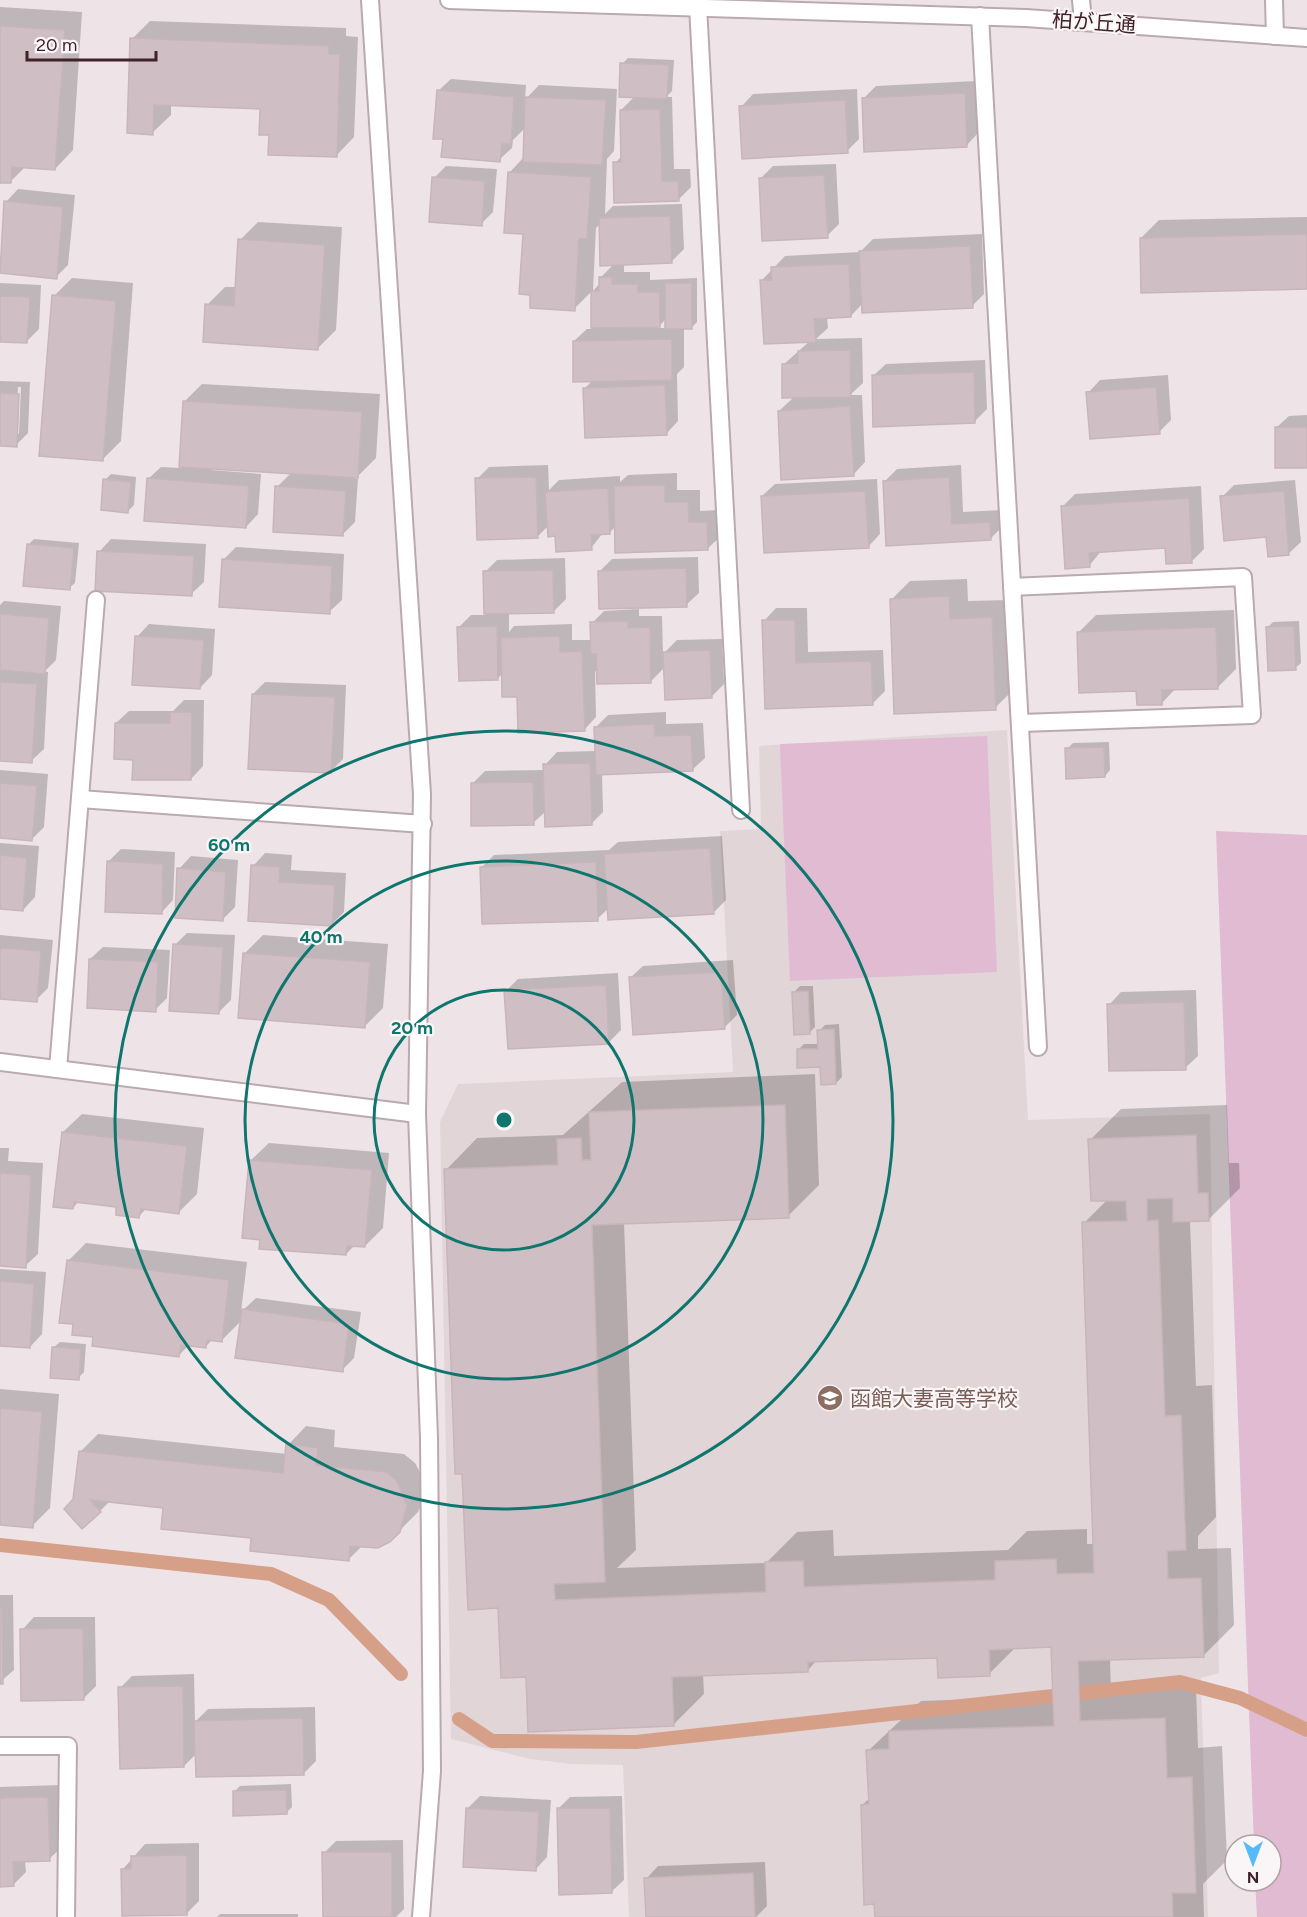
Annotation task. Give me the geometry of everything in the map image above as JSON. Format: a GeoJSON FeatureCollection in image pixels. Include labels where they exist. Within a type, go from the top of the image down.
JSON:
{"type":"FeatureCollection","features":[{"type":"Feature","properties":{"kind":"street"},"geometry":{"type":"LineString","coordinates":[[370,0],[423,824],[417,1113],[429,1438],[432,1771],[421,1917]]}},
{"type":"Feature","properties":{"kind":"street","name":"柏が丘通"},"geometry":{"type":"LineString","coordinates":[[449,0],[980,16],[1083,21],[1307,38]]}},
{"type":"Feature","properties":{"kind":"street"},"geometry":{"type":"LineString","coordinates":[[1081,0],[1083,21]]}},
{"type":"Feature","properties":{"kind":"street"},"geometry":{"type":"LineString","coordinates":[[1274,0],[1275,36]]}},
{"type":"Feature","properties":{"kind":"street"},"geometry":{"type":"LineString","coordinates":[[698,6],[741,810]]}},
{"type":"Feature","properties":{"kind":"street"},"geometry":{"type":"LineString","coordinates":[[980,16],[1038,1047]]}},
{"type":"Feature","properties":{"kind":"street"},"geometry":{"type":"LineString","coordinates":[[1012,587],[1243,577],[1252,715],[1021,723]]}},
{"type":"Feature","properties":{"kind":"street"},"geometry":{"type":"LineString","coordinates":[[58,1069],[96,600]]}},
{"type":"Feature","properties":{"kind":"street"},"geometry":{"type":"LineString","coordinates":[[80,799],[423,824]]}},
{"type":"Feature","properties":{"kind":"street"},"geometry":{"type":"LineString","coordinates":[[0,1062],[417,1113]]}},
{"type":"Feature","properties":{"kind":"street"},"geometry":{"type":"LineString","coordinates":[[0,1746],[68,1746],[66,1917]]}},
{"type":"Feature","properties":{"kind":"shaded area","name":"函館大妻高等学校"},"geometry":{"type":"Polygon","coordinates":[[[1007,730],[1028,1120],[1210,1114],[1219,1673],[1201,1678],[1208,1917],[629,1917],[623,1765],[571,1764],[530,1759],[451,1739],[440,1122],[458,1084],[733,1072],[720,831],[761,829],[759,746],[1007,730]]]}},
{"type":"Feature","properties":{"kind":"shaded area"},"geometry":{"type":"Polygon","coordinates":[[[987,736],[997,972],[790,981],[780,744],[987,736]]]}},
{"type":"Feature","properties":{"kind":"shaded area"},"geometry":{"type":"Polygon","coordinates":[[[1216,831],[1307,835],[1307,1917],[1257,1917],[1256,1893],[1283,1893],[1283,1833],[1254,1833],[1216,831]]]}},
{"type":"Feature","properties":{"kind":"building"},"geometry":{"type":"Polygon","coordinates":[[[0,26],[65,30],[55,170],[12,167],[11,183],[0,183],[0,26]]]}},
{"type":"Feature","properties":{"kind":"building"},"geometry":{"type":"Polygon","coordinates":[[[130,38],[329,46],[329,54],[340,54],[337,157],[268,155],[269,135],[259,135],[260,109],[154,105],[153,135],[127,133],[130,38]]]}},
{"type":"Feature","properties":{"kind":"building"},"geometry":{"type":"Polygon","coordinates":[[[620,63],[669,65],[667,99],[619,97],[620,63]]]}},
{"type":"Feature","properties":{"kind":"building"},"geometry":{"type":"Polygon","coordinates":[[[437,90],[514,97],[511,144],[502,144],[500,162],[441,157],[443,139],[433,139],[437,90]]]}},
{"type":"Feature","properties":{"kind":"building"},"geometry":{"type":"Polygon","coordinates":[[[965,93],[967,147],[864,152],[862,98],[965,93]]]}},
{"type":"Feature","properties":{"kind":"building"},"geometry":{"type":"Polygon","coordinates":[[[525,97],[606,100],[602,165],[523,162],[525,97]]]}},
{"type":"Feature","properties":{"kind":"building"},"geometry":{"type":"Polygon","coordinates":[[[845,100],[848,153],[742,159],[739,106],[845,100]]]}},
{"type":"Feature","properties":{"kind":"building"},"geometry":{"type":"Polygon","coordinates":[[[660,109],[662,181],[678,181],[679,201],[614,203],[613,162],[621,162],[620,110],[660,109]]]}},
{"type":"Feature","properties":{"kind":"building"},"geometry":{"type":"Polygon","coordinates":[[[508,172],[591,177],[587,239],[579,239],[575,311],[530,308],[530,295],[519,294],[523,234],[504,233],[508,172]]]}},
{"type":"Feature","properties":{"kind":"building"},"geometry":{"type":"Polygon","coordinates":[[[824,175],[828,238],[762,241],[759,178],[824,175]]]}},
{"type":"Feature","properties":{"kind":"building"},"geometry":{"type":"Polygon","coordinates":[[[432,177],[485,181],[482,226],[429,222],[432,177]]]}},
{"type":"Feature","properties":{"kind":"building"},"geometry":{"type":"Polygon","coordinates":[[[4,201],[63,207],[57,279],[0,273],[4,201]]]}},
{"type":"Feature","properties":{"kind":"building"},"geometry":{"type":"Polygon","coordinates":[[[670,216],[672,263],[600,266],[599,218],[670,216]]]}},
{"type":"Feature","properties":{"kind":"building"},"geometry":{"type":"Polygon","coordinates":[[[1307,234],[1307,289],[1141,293],[1140,238],[1307,234]]]}},
{"type":"Feature","properties":{"kind":"building"},"geometry":{"type":"Polygon","coordinates":[[[238,239],[325,245],[318,350],[203,342],[205,304],[234,306],[238,239]]]}},
{"type":"Feature","properties":{"kind":"building"},"geometry":{"type":"Polygon","coordinates":[[[970,246],[973,308],[862,313],[859,251],[970,246]]]}},
{"type":"Feature","properties":{"kind":"building"},"geometry":{"type":"Polygon","coordinates":[[[849,264],[851,317],[814,319],[816,342],[764,344],[760,280],[772,280],[771,267],[849,264]]]}},
{"type":"Feature","properties":{"kind":"building"},"geometry":{"type":"Polygon","coordinates":[[[599,277],[612,277],[612,284],[638,284],[638,292],[660,292],[660,327],[591,328],[591,291],[599,291],[599,277]]]}},
{"type":"Feature","properties":{"kind":"building"},"geometry":{"type":"Polygon","coordinates":[[[665,283],[692,283],[692,329],[665,329],[665,283]]]}},
{"type":"Feature","properties":{"kind":"building"},"geometry":{"type":"Polygon","coordinates":[[[52,295],[116,301],[103,461],[39,456],[52,295]]]}},
{"type":"Feature","properties":{"kind":"building"},"geometry":{"type":"Polygon","coordinates":[[[0,296],[30,297],[27,343],[0,342],[0,296]]]}},
{"type":"Feature","properties":{"kind":"building"},"geometry":{"type":"Polygon","coordinates":[[[672,339],[672,380],[573,382],[573,341],[672,339]]]}},
{"type":"Feature","properties":{"kind":"building"},"geometry":{"type":"Polygon","coordinates":[[[850,350],[851,397],[782,398],[782,364],[798,363],[798,351],[850,350]]]}},
{"type":"Feature","properties":{"kind":"building"},"geometry":{"type":"Polygon","coordinates":[[[974,372],[975,423],[873,427],[872,375],[974,372]]]}},
{"type":"Feature","properties":{"kind":"building"},"geometry":{"type":"Polygon","coordinates":[[[665,385],[667,435],[585,438],[583,388],[665,385]]]}},
{"type":"Feature","properties":{"kind":"building"},"geometry":{"type":"Polygon","coordinates":[[[1156,387],[1160,434],[1090,439],[1086,392],[1156,387]]]}},
{"type":"Feature","properties":{"kind":"building"},"geometry":{"type":"Polygon","coordinates":[[[0,393],[19,394],[17,447],[0,446],[0,393]]]}},
{"type":"Feature","properties":{"kind":"building"},"geometry":{"type":"Polygon","coordinates":[[[183,401],[362,412],[358,478],[179,467],[183,401]]]}},
{"type":"Feature","properties":{"kind":"building"},"geometry":{"type":"Polygon","coordinates":[[[850,406],[854,476],[781,480],[778,411],[850,406]]]}},
{"type":"Feature","properties":{"kind":"building"},"geometry":{"type":"Polygon","coordinates":[[[1275,427],[1307,427],[1307,468],[1275,468],[1275,427]]]}},
{"type":"Feature","properties":{"kind":"building"},"geometry":{"type":"Polygon","coordinates":[[[536,477],[538,538],[477,540],[475,478],[536,477]]]}},
{"type":"Feature","properties":{"kind":"building"},"geometry":{"type":"Polygon","coordinates":[[[949,477],[952,524],[990,522],[991,540],[886,546],[883,481],[949,477]]]}},
{"type":"Feature","properties":{"kind":"building"},"geometry":{"type":"Polygon","coordinates":[[[147,478],[249,486],[246,528],[144,521],[147,478]]]}},
{"type":"Feature","properties":{"kind":"building"},"geometry":{"type":"Polygon","coordinates":[[[103,479],[131,482],[128,513],[101,510],[103,479]]]}},
{"type":"Feature","properties":{"kind":"building"},"geometry":{"type":"Polygon","coordinates":[[[665,485],[665,502],[688,502],[689,522],[707,522],[708,550],[615,553],[614,486],[665,485]]]}},
{"type":"Feature","properties":{"kind":"building"},"geometry":{"type":"Polygon","coordinates":[[[275,486],[346,491],[343,536],[273,532],[275,486]]]}},
{"type":"Feature","properties":{"kind":"building"},"geometry":{"type":"Polygon","coordinates":[[[608,488],[610,534],[591,535],[592,550],[556,552],[555,536],[548,537],[545,492],[608,488]]]}},
{"type":"Feature","properties":{"kind":"building"},"geometry":{"type":"Polygon","coordinates":[[[865,491],[869,548],[764,553],[761,496],[865,491]]]}},
{"type":"Feature","properties":{"kind":"building"},"geometry":{"type":"Polygon","coordinates":[[[1284,491],[1289,555],[1268,557],[1266,537],[1224,541],[1220,496],[1284,491]]]}},
{"type":"Feature","properties":{"kind":"building"},"geometry":{"type":"Polygon","coordinates":[[[1189,498],[1192,563],[1166,564],[1165,548],[1089,553],[1090,567],[1065,569],[1061,506],[1189,498]]]}},
{"type":"Feature","properties":{"kind":"building"},"geometry":{"type":"Polygon","coordinates":[[[27,544],[74,548],[70,590],[23,586],[27,544]]]}},
{"type":"Feature","properties":{"kind":"building"},"geometry":{"type":"Polygon","coordinates":[[[97,551],[194,556],[192,596],[95,591],[97,551]]]}},
{"type":"Feature","properties":{"kind":"building"},"geometry":{"type":"Polygon","coordinates":[[[222,559],[332,566],[330,614],[219,607],[222,559]]]}},
{"type":"Feature","properties":{"kind":"building"},"geometry":{"type":"Polygon","coordinates":[[[686,568],[687,607],[599,609],[598,571],[686,568]]]}},
{"type":"Feature","properties":{"kind":"building"},"geometry":{"type":"Polygon","coordinates":[[[553,570],[554,613],[484,614],[483,571],[553,570]]]}},
{"type":"Feature","properties":{"kind":"building"},"geometry":{"type":"Polygon","coordinates":[[[949,596],[950,619],[992,617],[996,710],[894,714],[890,599],[949,596]]]}},
{"type":"Feature","properties":{"kind":"building"},"geometry":{"type":"Polygon","coordinates":[[[0,614],[49,618],[45,674],[0,670],[0,614]]]}},
{"type":"Feature","properties":{"kind":"building"},"geometry":{"type":"Polygon","coordinates":[[[762,620],[795,620],[796,663],[871,661],[873,705],[765,709],[762,620]]]}},
{"type":"Feature","properties":{"kind":"building"},"geometry":{"type":"Polygon","coordinates":[[[628,621],[628,628],[650,627],[651,683],[597,684],[596,654],[591,654],[590,622],[628,621]]]}},
{"type":"Feature","properties":{"kind":"building"},"geometry":{"type":"Polygon","coordinates":[[[497,626],[498,680],[459,681],[457,627],[497,626]]]}},
{"type":"Feature","properties":{"kind":"building"},"geometry":{"type":"Polygon","coordinates":[[[1294,626],[1296,670],[1268,671],[1266,627],[1294,626]]]}},
{"type":"Feature","properties":{"kind":"building"},"geometry":{"type":"Polygon","coordinates":[[[1216,627],[1218,689],[1162,690],[1162,705],[1137,705],[1136,691],[1079,693],[1077,632],[1216,627]]]}},
{"type":"Feature","properties":{"kind":"building"},"geometry":{"type":"Polygon","coordinates":[[[135,636],[204,640],[200,689],[132,685],[135,636]]]}},
{"type":"Feature","properties":{"kind":"building"},"geometry":{"type":"Polygon","coordinates":[[[560,636],[560,652],[582,651],[585,731],[518,733],[517,697],[502,697],[501,638],[560,636]]]}},
{"type":"Feature","properties":{"kind":"building"},"geometry":{"type":"Polygon","coordinates":[[[710,650],[712,698],[665,700],[663,652],[710,650]]]}},
{"type":"Feature","properties":{"kind":"building"},"geometry":{"type":"Polygon","coordinates":[[[0,682],[37,684],[32,763],[0,761],[0,682]]]}},
{"type":"Feature","properties":{"kind":"building"},"geometry":{"type":"Polygon","coordinates":[[[252,694],[335,697],[331,773],[248,769],[252,694]]]}},
{"type":"Feature","properties":{"kind":"building"},"geometry":{"type":"Polygon","coordinates":[[[170,712],[192,712],[191,780],[132,780],[133,760],[114,759],[115,723],[170,723],[170,712]]]}},
{"type":"Feature","properties":{"kind":"building"},"geometry":{"type":"Polygon","coordinates":[[[654,724],[655,736],[691,735],[693,771],[596,775],[594,727],[654,724]]]}},
{"type":"Feature","properties":{"kind":"building"},"geometry":{"type":"Polygon","coordinates":[[[1104,747],[1105,777],[1066,779],[1065,748],[1104,747]]]}},
{"type":"Feature","properties":{"kind":"building"},"geometry":{"type":"Polygon","coordinates":[[[590,763],[592,825],[545,827],[543,764],[590,763]]]}},
{"type":"Feature","properties":{"kind":"building"},"geometry":{"type":"Polygon","coordinates":[[[533,782],[534,825],[471,826],[471,783],[533,782]]]}},
{"type":"Feature","properties":{"kind":"building"},"geometry":{"type":"Polygon","coordinates":[[[0,783],[37,786],[32,841],[0,838],[0,783]]]}},
{"type":"Feature","properties":{"kind":"building"},"geometry":{"type":"Polygon","coordinates":[[[710,848],[714,914],[608,920],[604,854],[710,848]]]}},
{"type":"Feature","properties":{"kind":"building"},"geometry":{"type":"Polygon","coordinates":[[[0,855],[27,858],[23,911],[0,909],[0,855]]]}},
{"type":"Feature","properties":{"kind":"building"},"geometry":{"type":"Polygon","coordinates":[[[107,861],[163,864],[162,914],[105,912],[107,861]]]}},
{"type":"Feature","properties":{"kind":"building"},"geometry":{"type":"Polygon","coordinates":[[[596,862],[598,921],[482,924],[480,867],[596,862]]]}},
{"type":"Feature","properties":{"kind":"building"},"geometry":{"type":"Polygon","coordinates":[[[251,865],[280,867],[279,882],[335,885],[332,926],[248,921],[251,865]]]}},
{"type":"Feature","properties":{"kind":"building"},"geometry":{"type":"Polygon","coordinates":[[[177,868],[226,872],[223,921],[175,918],[177,868]]]}},
{"type":"Feature","properties":{"kind":"building"},"geometry":{"type":"Polygon","coordinates":[[[173,944],[223,947],[219,1014],[169,1011],[173,944]]]}},
{"type":"Feature","properties":{"kind":"building"},"geometry":{"type":"Polygon","coordinates":[[[0,948],[41,951],[37,1002],[0,999],[0,948]]]}},
{"type":"Feature","properties":{"kind":"building"},"geometry":{"type":"Polygon","coordinates":[[[243,953],[370,962],[365,1028],[238,1018],[243,953]]]}},
{"type":"Feature","properties":{"kind":"building"},"geometry":{"type":"Polygon","coordinates":[[[89,959],[158,962],[156,1012],[87,1008],[89,959]]]}},
{"type":"Feature","properties":{"kind":"building"},"geometry":{"type":"Polygon","coordinates":[[[721,972],[725,1029],[633,1035],[629,977],[721,972]]]}},
{"type":"Feature","properties":{"kind":"building"},"geometry":{"type":"Polygon","coordinates":[[[606,985],[609,1044],[508,1049],[504,990],[606,985]]]}},
{"type":"Feature","properties":{"kind":"building"},"geometry":{"type":"Polygon","coordinates":[[[808,991],[810,1034],[794,1035],[792,992],[808,991]]]}},
{"type":"Feature","properties":{"kind":"building"},"geometry":{"type":"Polygon","coordinates":[[[1184,1002],[1186,1070],[1109,1071],[1107,1004],[1184,1002]]]}},
{"type":"Feature","properties":{"kind":"building"},"geometry":{"type":"Polygon","coordinates":[[[834,1029],[836,1084],[821,1085],[820,1067],[797,1068],[797,1049],[818,1049],[817,1030],[834,1029]]]}},
{"type":"Feature","properties":{"kind":"building"},"geometry":{"type":"Polygon","coordinates":[[[785,1105],[789,1218],[592,1225],[605,1582],[554,1584],[555,1600],[766,1592],[765,1562],[803,1561],[804,1587],[995,1580],[995,1561],[1056,1559],[1057,1574],[1094,1573],[1082,1222],[1127,1221],[1126,1201],[1091,1201],[1088,1139],[1196,1135],[1198,1193],[1208,1193],[1209,1221],[1173,1222],[1173,1198],[1147,1199],[1147,1221],[1158,1220],[1165,1416],[1181,1415],[1186,1550],[1167,1551],[1168,1579],[1201,1578],[1204,1657],[1078,1661],[1080,1721],[1165,1718],[1167,1778],[1192,1777],[1196,1893],[1172,1893],[1173,1917],[875,1917],[874,1904],[864,1905],[861,1805],[869,1804],[866,1750],[889,1749],[889,1731],[1054,1726],[1051,1647],[989,1650],[990,1676],[938,1678],[937,1658],[808,1662],[808,1672],[672,1677],[674,1726],[528,1732],[526,1677],[501,1678],[498,1608],[468,1610],[462,1474],[455,1474],[444,1169],[558,1165],[557,1139],[581,1138],[582,1160],[591,1160],[589,1112],[785,1105]]]}},
{"type":"Feature","properties":{"kind":"building"},"geometry":{"type":"Polygon","coordinates":[[[62,1132],[187,1146],[179,1214],[141,1209],[139,1218],[116,1215],[116,1207],[74,1202],[73,1209],[53,1207],[62,1132]]]}},
{"type":"Feature","properties":{"kind":"building"},"geometry":{"type":"Polygon","coordinates":[[[249,1160],[372,1170],[365,1247],[347,1246],[346,1255],[259,1249],[260,1240],[242,1238],[249,1160]]]}},
{"type":"Feature","properties":{"kind":"building"},"geometry":{"type":"Polygon","coordinates":[[[0,1173],[31,1175],[26,1268],[0,1266],[0,1173]]]}},
{"type":"Feature","properties":{"kind":"building"},"geometry":{"type":"Polygon","coordinates":[[[67,1260],[229,1280],[222,1342],[207,1340],[206,1348],[181,1345],[179,1357],[92,1346],[93,1337],[72,1335],[73,1324],[59,1323],[67,1260]]]}},
{"type":"Feature","properties":{"kind":"building"},"geometry":{"type":"Polygon","coordinates":[[[0,1281],[34,1284],[30,1348],[0,1346],[0,1281]]]}},
{"type":"Feature","properties":{"kind":"building"},"geometry":{"type":"Polygon","coordinates":[[[242,1309],[349,1324],[343,1372],[235,1358],[242,1309]]]}},
{"type":"Feature","properties":{"kind":"building"},"geometry":{"type":"Polygon","coordinates":[[[52,1347],[81,1349],[79,1380],[50,1378],[52,1347]]]}},
{"type":"Feature","properties":{"kind":"building"},"geometry":{"type":"Polygon","coordinates":[[[0,1408],[42,1412],[33,1528],[0,1525],[0,1408]]]}},
{"type":"Feature","properties":{"kind":"building"},"geometry":{"type":"Polygon","coordinates":[[[286,1444],[318,1448],[316,1465],[386,1472],[397,1481],[407,1506],[400,1532],[390,1542],[378,1548],[350,1546],[349,1561],[250,1551],[251,1538],[161,1529],[163,1508],[90,1500],[101,1512],[82,1529],[64,1509],[73,1499],[79,1451],[283,1473],[286,1444]]]}},
{"type":"Feature","properties":{"kind":"building"},"geometry":{"type":"Polygon","coordinates":[[[0,1607],[2,1607],[3,1684],[0,1684],[0,1607]]]}},
{"type":"Feature","properties":{"kind":"building"},"geometry":{"type":"Polygon","coordinates":[[[83,1628],[84,1700],[21,1701],[20,1629],[83,1628]]]}},
{"type":"Feature","properties":{"kind":"building"},"geometry":{"type":"Polygon","coordinates":[[[183,1686],[184,1767],[120,1769],[118,1687],[183,1686]]]}},
{"type":"Feature","properties":{"kind":"building"},"geometry":{"type":"Polygon","coordinates":[[[303,1718],[304,1775],[196,1777],[194,1721],[303,1718]]]}},
{"type":"Feature","properties":{"kind":"building"},"geometry":{"type":"Polygon","coordinates":[[[286,1790],[287,1814],[233,1816],[233,1791],[286,1790]]]}},
{"type":"Feature","properties":{"kind":"building"},"geometry":{"type":"Polygon","coordinates":[[[48,1797],[50,1861],[13,1862],[14,1886],[0,1887],[0,1798],[48,1797]]]}},
{"type":"Feature","properties":{"kind":"building"},"geometry":{"type":"Polygon","coordinates":[[[466,1808],[539,1812],[536,1871],[463,1867],[466,1808]]]}},
{"type":"Feature","properties":{"kind":"building"},"geometry":{"type":"Polygon","coordinates":[[[557,1808],[610,1808],[612,1893],[559,1895],[557,1808]]]}},
{"type":"Feature","properties":{"kind":"building"},"geometry":{"type":"Polygon","coordinates":[[[322,1852],[392,1852],[392,1917],[323,1917],[322,1852]]]}},
{"type":"Feature","properties":{"kind":"building"},"geometry":{"type":"Polygon","coordinates":[[[187,1855],[187,1915],[122,1916],[121,1869],[131,1869],[131,1856],[187,1855]]]}},
{"type":"Feature","properties":{"kind":"building"},"geometry":{"type":"Polygon","coordinates":[[[753,1873],[755,1917],[646,1917],[644,1878],[753,1873]]]}},
{"type":"Feature","properties":{"kind":"waterway"},"geometry":{"type":"LineString","coordinates":[[0,1545],[271,1574],[329,1600],[401,1674]]}},
{"type":"Feature","properties":{"kind":"waterway"},"geometry":{"type":"LineString","coordinates":[[459,1719],[492,1741],[636,1742],[1180,1682],[1240,1698],[1307,1730]]}},
{"type":"Feature","properties":{"kind":"place","name":"函館大妻高等学校"},"geometry":{"type":"Point","coordinates":[830,1398]}}]}
